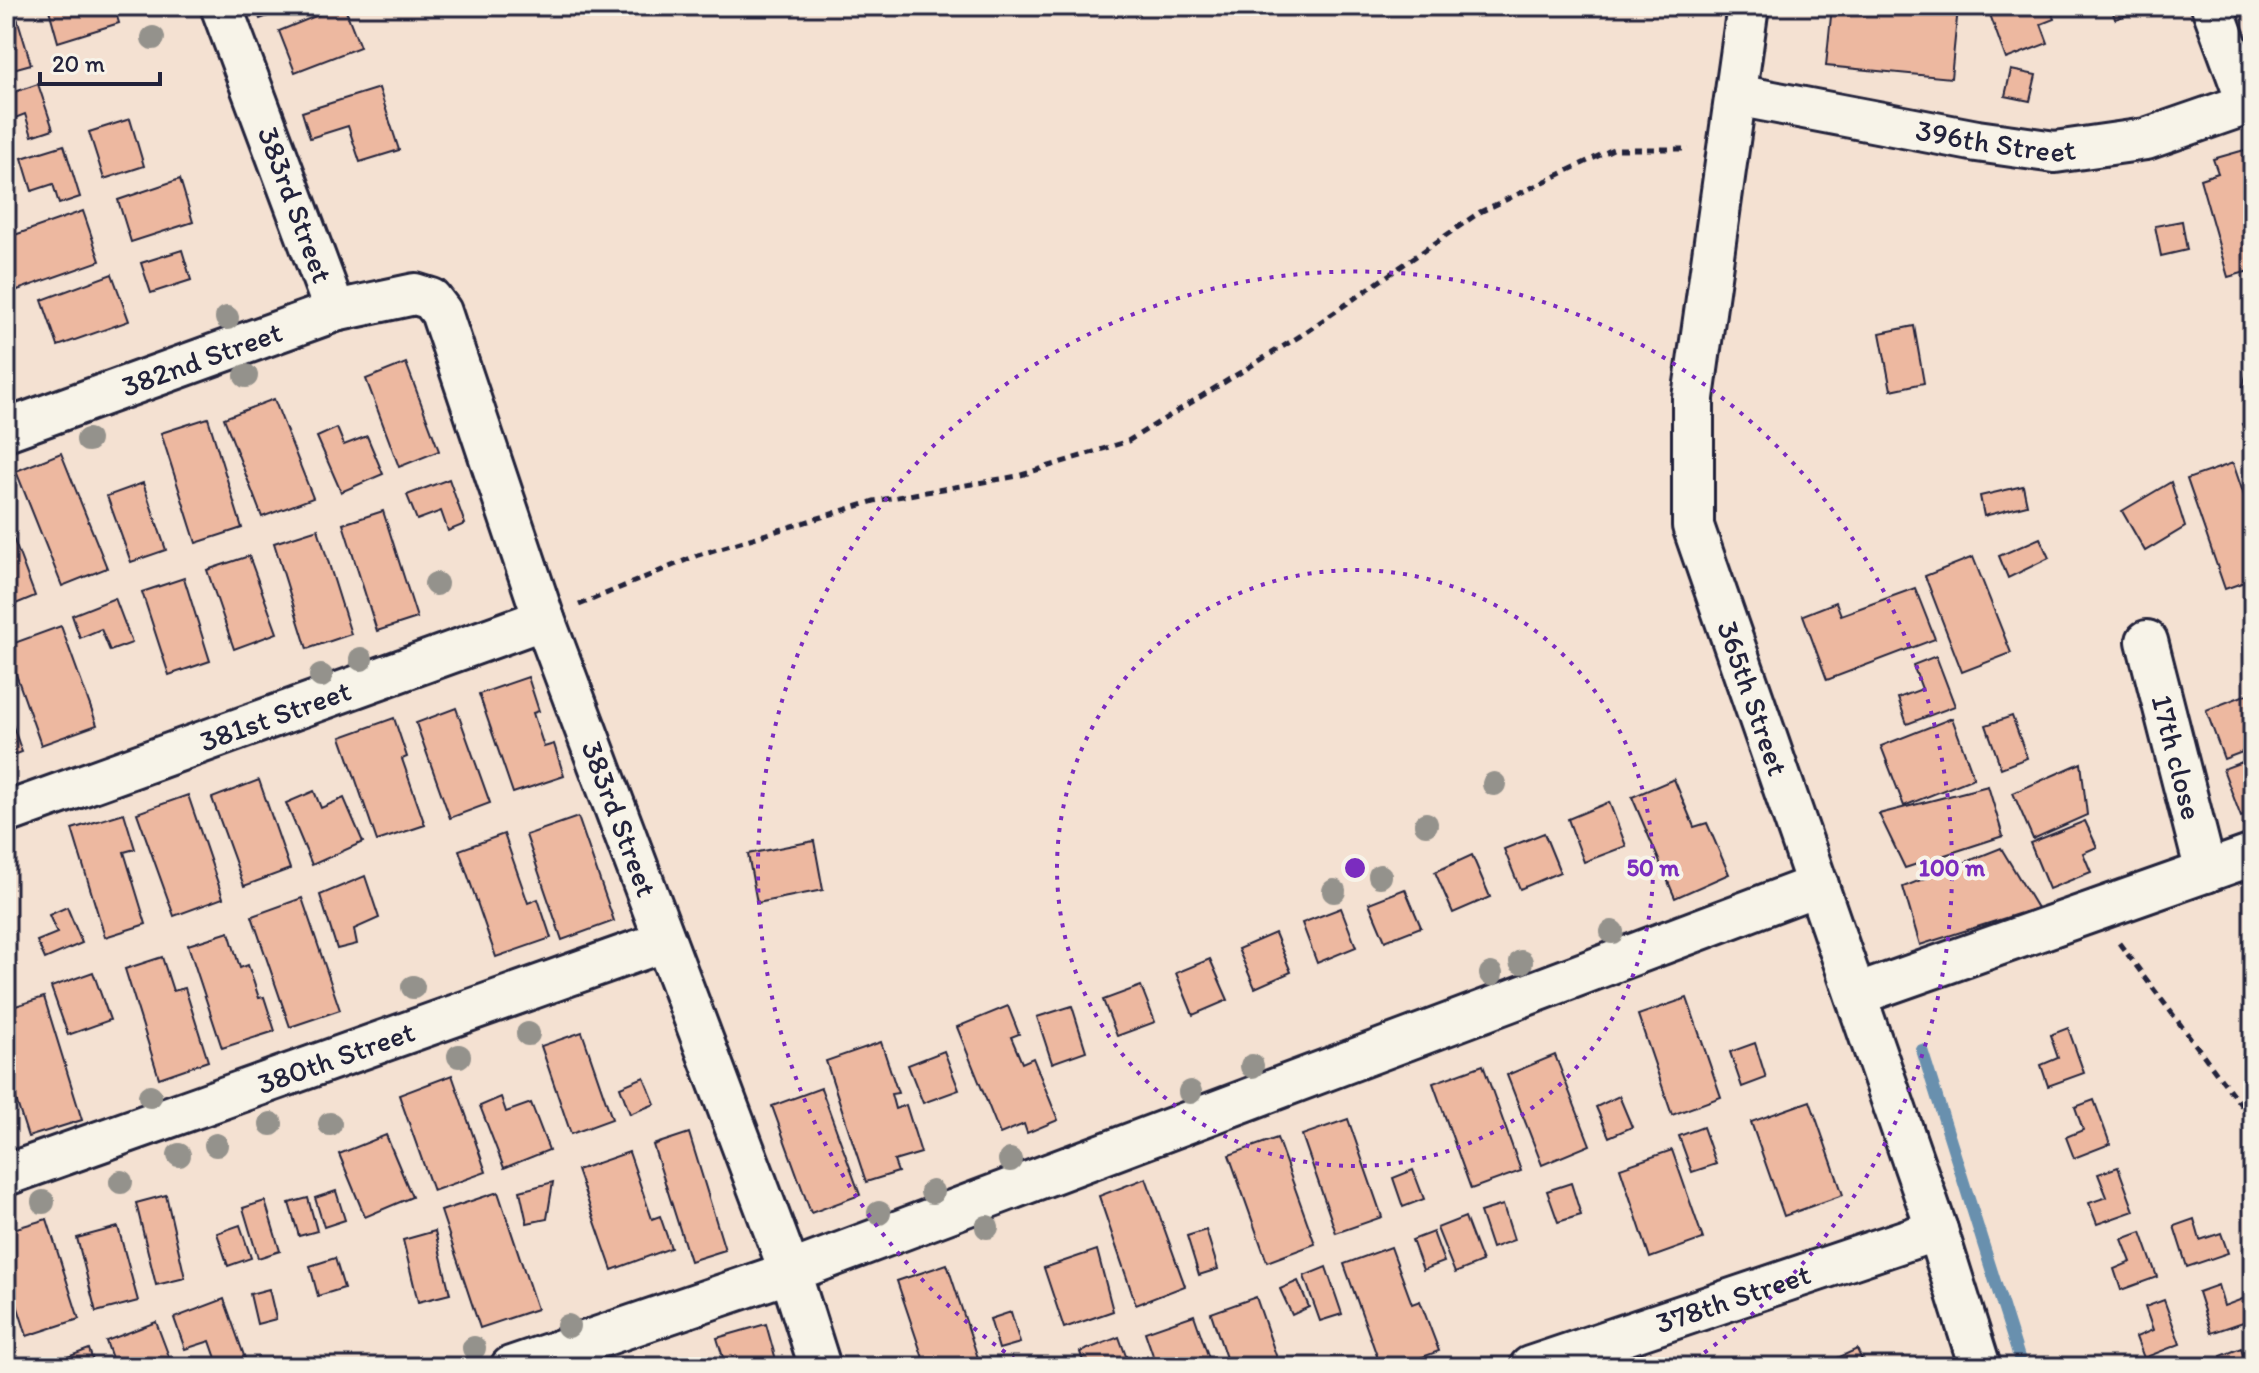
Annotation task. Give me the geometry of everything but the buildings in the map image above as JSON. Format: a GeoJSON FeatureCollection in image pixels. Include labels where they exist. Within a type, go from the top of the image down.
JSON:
{"type":"FeatureCollection","features":[{"type":"Feature","properties":{"kind":"street","name":"383rd Street"},"geometry":{"type":"LineString","coordinates":[[221,6],[335,311]]}},
{"type":"Feature","properties":{"kind":"street","name":"365th Street"},"geometry":{"type":"LineString","coordinates":[[1748,6],[1693,398],[1693,526],[1937,1230],[1980,1367]]}},
{"type":"Feature","properties":{"kind":"street"},"geometry":{"type":"LineString","coordinates":[[2212,6],[2250,103]]}},
{"type":"Feature","properties":{"kind":"street","name":"396th Street"},"geometry":{"type":"LineString","coordinates":[[1736,95],[1977,141],[2055,152],[2146,139],[2250,103]]}},
{"type":"Feature","properties":{"kind":"street","name":"383rd Street"},"geometry":{"type":"LineString","coordinates":[[400,296],[415,294],[431,299],[441,312],[544,619],[790,1272],[820,1367]]}},
{"type":"Feature","properties":{"kind":"street","name":"382nd Street"},"geometry":{"type":"LineString","coordinates":[[6,430],[335,311],[400,296]]}},
{"type":"Feature","properties":{"kind":"street","name":"381st Street"},"geometry":{"type":"LineString","coordinates":[[6,813],[544,619]]}},
{"type":"Feature","properties":{"kind":"street","name":"17th close"},"geometry":{"type":"LineString","coordinates":[[2147,641],[2206,872]]}},
{"type":"Feature","properties":{"kind":"street"},"geometry":{"type":"LineString","coordinates":[[1856,995],[2253,855]]}},
{"type":"Feature","properties":{"kind":"street"},"geometry":{"type":"LineString","coordinates":[[511,1367],[790,1272],[1818,885]]}},
{"type":"Feature","properties":{"kind":"street","name":"380th Street"},"geometry":{"type":"LineString","coordinates":[[6,1175],[665,941]]}},
{"type":"Feature","properties":{"kind":"street","name":"378th Street"},"geometry":{"type":"LineString","coordinates":[[1530,1367],[1937,1230]]}},
{"type":"Feature","properties":{"kind":"path"},"geometry":{"type":"LineString","coordinates":[[544,619],[698,555],[874,501],[1018,476],[1128,441],[1300,336],[1480,212],[1613,149],[1728,149]]}},
{"type":"Feature","properties":{"kind":"path"},"geometry":{"type":"LineString","coordinates":[[2096,912],[2253,1121]]}},
{"type":"Feature","properties":{"kind":"waterway"},"geometry":{"type":"LineString","coordinates":[[1922,1050],[2022,1367]]}}]}
